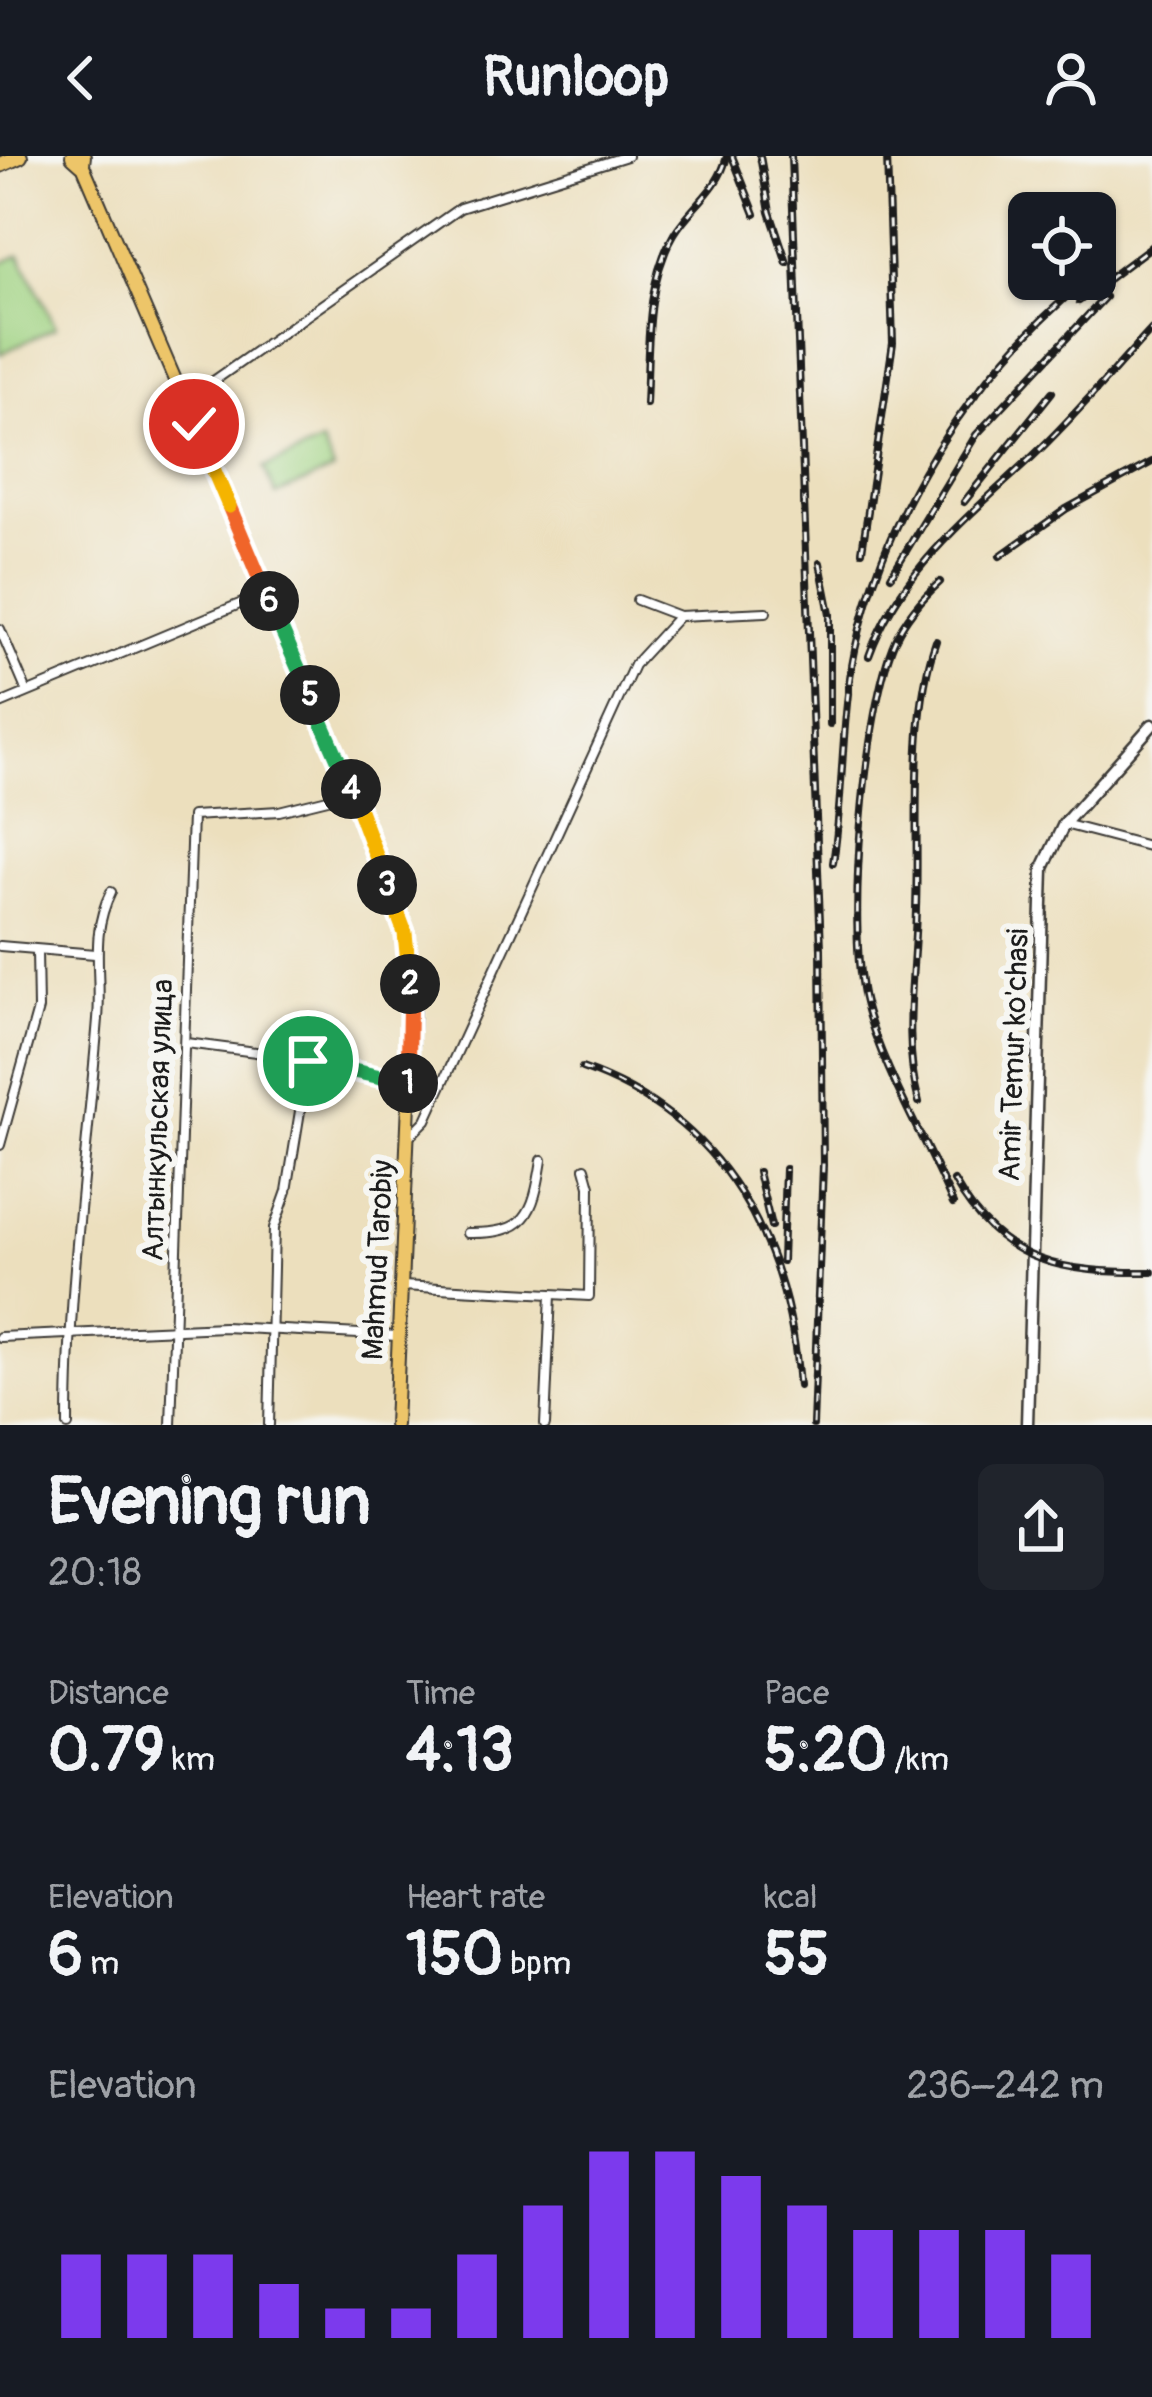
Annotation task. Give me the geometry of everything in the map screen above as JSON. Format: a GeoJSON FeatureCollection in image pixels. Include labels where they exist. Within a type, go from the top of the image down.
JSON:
{"type":"FeatureCollection","features":[{"type":"Feature","properties":{"kind":"highway"},"geometry":{"type":"LineString","coordinates":[[0,165],[20,156]]}},
{"type":"Feature","properties":{"kind":"main road","name":"Mahmud Tarobiy"},"geometry":{"type":"LineString","coordinates":[[79,158],[352,793],[405,933],[413,1010],[394,1425]]}},
{"type":"Feature","properties":{"kind":"street"},"geometry":{"type":"LineString","coordinates":[[184,401],[460,208],[627,156]]}},
{"type":"Feature","properties":{"kind":"street"},"geometry":{"type":"LineString","coordinates":[[0,704],[266,593]]}},
{"type":"Feature","properties":{"kind":"street"},"geometry":{"type":"LineString","coordinates":[[638,600],[679,616],[766,612]]}},
{"type":"Feature","properties":{"kind":"street"},"geometry":{"type":"LineString","coordinates":[[409,1137],[426,1120],[634,665],[679,616]]}},
{"type":"Feature","properties":{"kind":"street"},"geometry":{"type":"LineString","coordinates":[[0,629],[27,692]]}},
{"type":"Feature","properties":{"kind":"street","name":"Amir Temur ko'chasi"},"geometry":{"type":"LineString","coordinates":[[1027,1425],[1043,868],[1064,824],[1152,725]]}},
{"type":"Feature","properties":{"kind":"street","name":"Алтынкульская улица"},"geometry":{"type":"LineString","coordinates":[[171,1425],[192,816],[279,811],[352,793]]}},
{"type":"Feature","properties":{"kind":"street"},"geometry":{"type":"LineString","coordinates":[[1064,824],[1152,848]]}},
{"type":"Feature","properties":{"kind":"street"},"geometry":{"type":"LineString","coordinates":[[68,1425],[99,1008],[97,920],[111,892]]}},
{"type":"Feature","properties":{"kind":"street"},"geometry":{"type":"LineString","coordinates":[[0,946],[95,953]]}},
{"type":"Feature","properties":{"kind":"street"},"geometry":{"type":"LineString","coordinates":[[0,1145],[38,1009],[37,951]]}},
{"type":"Feature","properties":{"kind":"street"},"geometry":{"type":"LineString","coordinates":[[186,1043],[308,1061],[411,1083]]}},
{"type":"Feature","properties":{"kind":"street"},"geometry":{"type":"LineString","coordinates":[[269,1425],[274,1228],[287,1191],[308,1061]]}},
{"type":"Feature","properties":{"kind":"street"},"geometry":{"type":"LineString","coordinates":[[467,1233],[502,1233],[519,1224],[532,1209],[542,1160]]}},
{"type":"Feature","properties":{"kind":"street"},"geometry":{"type":"LineString","coordinates":[[400,1286],[590,1296],[591,1199],[585,1168]]}},
{"type":"Feature","properties":{"kind":"street"},"geometry":{"type":"LineString","coordinates":[[545,1425],[551,1294]]}},
{"type":"Feature","properties":{"kind":"street"},"geometry":{"type":"LineString","coordinates":[[0,1337],[177,1328],[398,1336]]}},
{"type":"Feature","properties":{"kind":"green space"},"geometry":{"type":"Polygon","coordinates":[[[20,255],[56,327],[0,354],[0,264],[20,255]]]}},
{"type":"Feature","properties":{"kind":"green space"},"geometry":{"type":"Polygon","coordinates":[[[322,443],[334,470],[276,495],[264,468],[322,443]]]}},
{"type":"Feature","properties":{"kind":"railway"},"geometry":{"type":"LineString","coordinates":[[646,404],[650,317],[658,274],[674,234],[711,188],[727,156]]}},
{"type":"Feature","properties":{"kind":"railway"},"geometry":{"type":"LineString","coordinates":[[732,156],[755,214]]}},
{"type":"Feature","properties":{"kind":"railway"},"geometry":{"type":"LineString","coordinates":[[760,156],[770,212],[787,263]]}},
{"type":"Feature","properties":{"kind":"railway"},"geometry":{"type":"LineString","coordinates":[[791,156],[821,949],[823,1165],[813,1425]]}},
{"type":"Feature","properties":{"kind":"railway"},"geometry":{"type":"LineString","coordinates":[[862,551],[893,343],[887,156]]}},
{"type":"Feature","properties":{"kind":"railway"},"geometry":{"type":"LineString","coordinates":[[1079,301],[1152,246]]}},
{"type":"Feature","properties":{"kind":"railway"},"geometry":{"type":"LineString","coordinates":[[833,863],[851,671],[883,558],[906,505],[967,406],[1004,360],[1064,300]]}},
{"type":"Feature","properties":{"kind":"railway"},"geometry":{"type":"LineString","coordinates":[[891,576],[976,435],[1102,300]]}},
{"type":"Feature","properties":{"kind":"railway"},"geometry":{"type":"LineString","coordinates":[[869,656],[898,597],[938,547],[1048,442],[1152,329]]}},
{"type":"Feature","properties":{"kind":"railway"},"geometry":{"type":"LineString","coordinates":[[964,502],[1052,392]]}},
{"type":"Feature","properties":{"kind":"railway"},"geometry":{"type":"LineString","coordinates":[[1000,556],[1066,509],[1152,462]]}},
{"type":"Feature","properties":{"kind":"railway"},"geometry":{"type":"LineString","coordinates":[[820,563],[830,614],[830,724]]}},
{"type":"Feature","properties":{"kind":"railway"},"geometry":{"type":"LineString","coordinates":[[940,582],[904,624],[884,673],[861,820],[857,924],[865,1003],[873,1028],[953,1204]]}},
{"type":"Feature","properties":{"kind":"railway"},"geometry":{"type":"LineString","coordinates":[[919,1102],[910,1031],[917,773],[922,704],[936,641]]}},
{"type":"Feature","properties":{"kind":"railway"},"geometry":{"type":"LineString","coordinates":[[582,1068],[632,1090],[674,1119],[710,1153],[740,1192],[781,1283],[799,1386]]}},
{"type":"Feature","properties":{"kind":"railway"},"geometry":{"type":"LineString","coordinates":[[782,1261],[785,1169]]}},
{"type":"Feature","properties":{"kind":"railway"},"geometry":{"type":"LineString","coordinates":[[758,1172],[771,1226]]}},
{"type":"Feature","properties":{"kind":"railway"},"geometry":{"type":"LineString","coordinates":[[954,1181],[993,1231],[1038,1258],[1091,1270],[1152,1272]]}},
{"type":"Feature","properties":{"kind":"route"},"geometry":{"type":"LineString","coordinates":[[194,424],[352,793],[405,933],[413,1010],[411,1083],[308,1061]]}}]}
